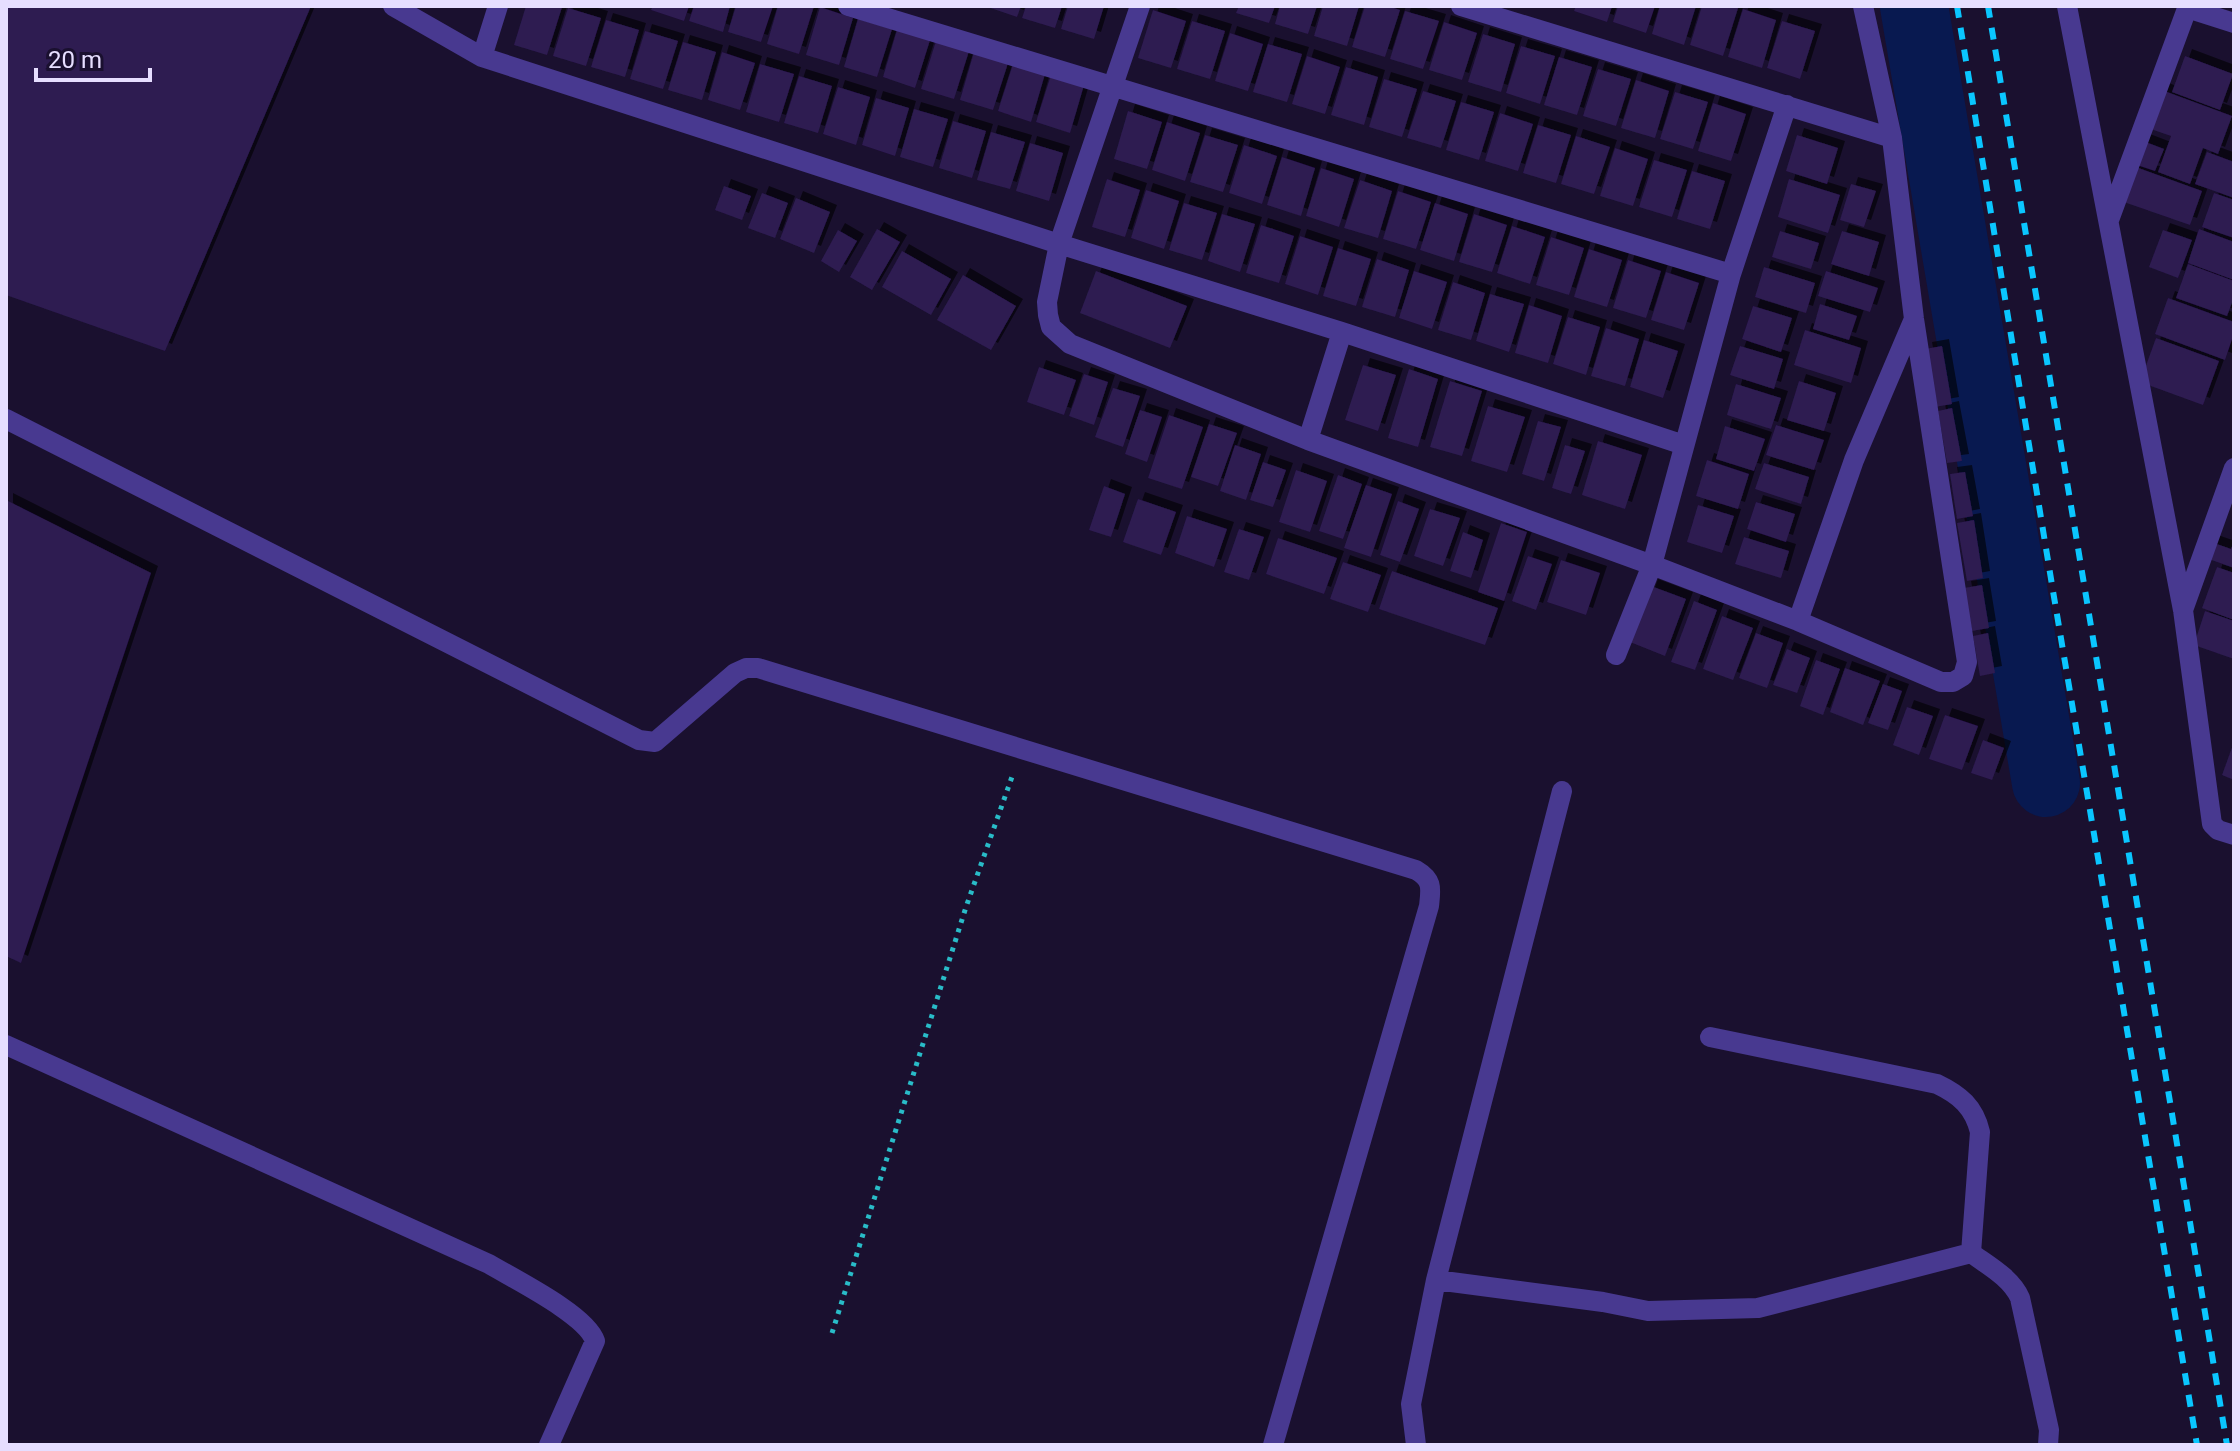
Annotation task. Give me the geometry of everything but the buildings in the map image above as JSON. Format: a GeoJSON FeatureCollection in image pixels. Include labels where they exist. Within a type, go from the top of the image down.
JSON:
{"type":"FeatureCollection","features":[{"type":"Feature","properties":{"kind":"street"},"geometry":{"type":"LineString","coordinates":[[393,6],[482,57],[1342,332],[1684,445]]}},
{"type":"Feature","properties":{"kind":"street"},"geometry":{"type":"LineString","coordinates":[[482,57],[498,6]]}},
{"type":"Feature","properties":{"kind":"street"},"geometry":{"type":"LineString","coordinates":[[848,6],[1731,274]]}},
{"type":"Feature","properties":{"kind":"street"},"geometry":{"type":"LineString","coordinates":[[1140,6],[1059,244],[1047,302],[1051,327],[1060,337],[1070,344],[1308,440],[1652,565],[1798,621],[1941,682],[1953,682],[1965,672],[1967,662],[1914,319],[1892,138],[1863,6]]}},
{"type":"Feature","properties":{"kind":"street"},"geometry":{"type":"LineString","coordinates":[[1461,6],[1892,138]]}},
{"type":"Feature","properties":{"kind":"street"},"geometry":{"type":"LineString","coordinates":[[2067,6],[2183,610],[2212,824],[2218,830],[2234,835]]}},
{"type":"Feature","properties":{"kind":"street"},"geometry":{"type":"LineString","coordinates":[[2109,220],[2187,7],[2234,23]]}},
{"type":"Feature","properties":{"kind":"street"},"geometry":{"type":"LineString","coordinates":[[1616,655],[1652,565],[1731,274],[1787,105]]}},
{"type":"Feature","properties":{"kind":"street"},"geometry":{"type":"LineString","coordinates":[[1798,621],[1854,460],[1914,319]]}},
{"type":"Feature","properties":{"kind":"street"},"geometry":{"type":"LineString","coordinates":[[1308,440],[1342,332]]}},
{"type":"Feature","properties":{"kind":"street"},"geometry":{"type":"LineString","coordinates":[[6,419],[639,740],[655,742],[735,673],[746,668],[758,668],[1416,870],[1426,876],[1431,892],[1429,906],[1273,1445]]}},
{"type":"Feature","properties":{"kind":"street"},"geometry":{"type":"LineString","coordinates":[[2183,610],[2234,468]]}},
{"type":"Feature","properties":{"kind":"street"},"geometry":{"type":"LineString","coordinates":[[1416,1445],[1411,1404],[1436,1280],[1562,791]]}},
{"type":"Feature","properties":{"kind":"street"},"geometry":{"type":"LineString","coordinates":[[1710,1037],[1937,1084],[1968,1103],[1980,1132],[1971,1253]]}},
{"type":"Feature","properties":{"kind":"street"},"geometry":{"type":"LineString","coordinates":[[6,1045],[489,1264],[562,1308],[584,1325],[595,1341],[549,1445]]}},
{"type":"Feature","properties":{"kind":"street"},"geometry":{"type":"LineString","coordinates":[[1436,1280],[1648,1311],[1743,1309],[1758,1308],[1971,1253]]}},
{"type":"Feature","properties":{"kind":"street"},"geometry":{"type":"LineString","coordinates":[[1971,1253],[2007,1280],[2020,1298],[2049,1430],[2048,1445]]}},
{"type":"Feature","properties":{"kind":"path"},"geometry":{"type":"LineString","coordinates":[[832,1333],[966,907],[1021,749]]}},
{"type":"Feature","properties":{"kind":"waterway"},"geometry":{"type":"LineString","coordinates":[[1914,6],[2046,783]]}},
{"type":"Feature","properties":{"kind":"railway"},"geometry":{"type":"LineString","coordinates":[[1957,6],[2197,1445]]}},
{"type":"Feature","properties":{"kind":"railway"},"geometry":{"type":"LineString","coordinates":[[1988,6],[2227,1445]]}}]}
